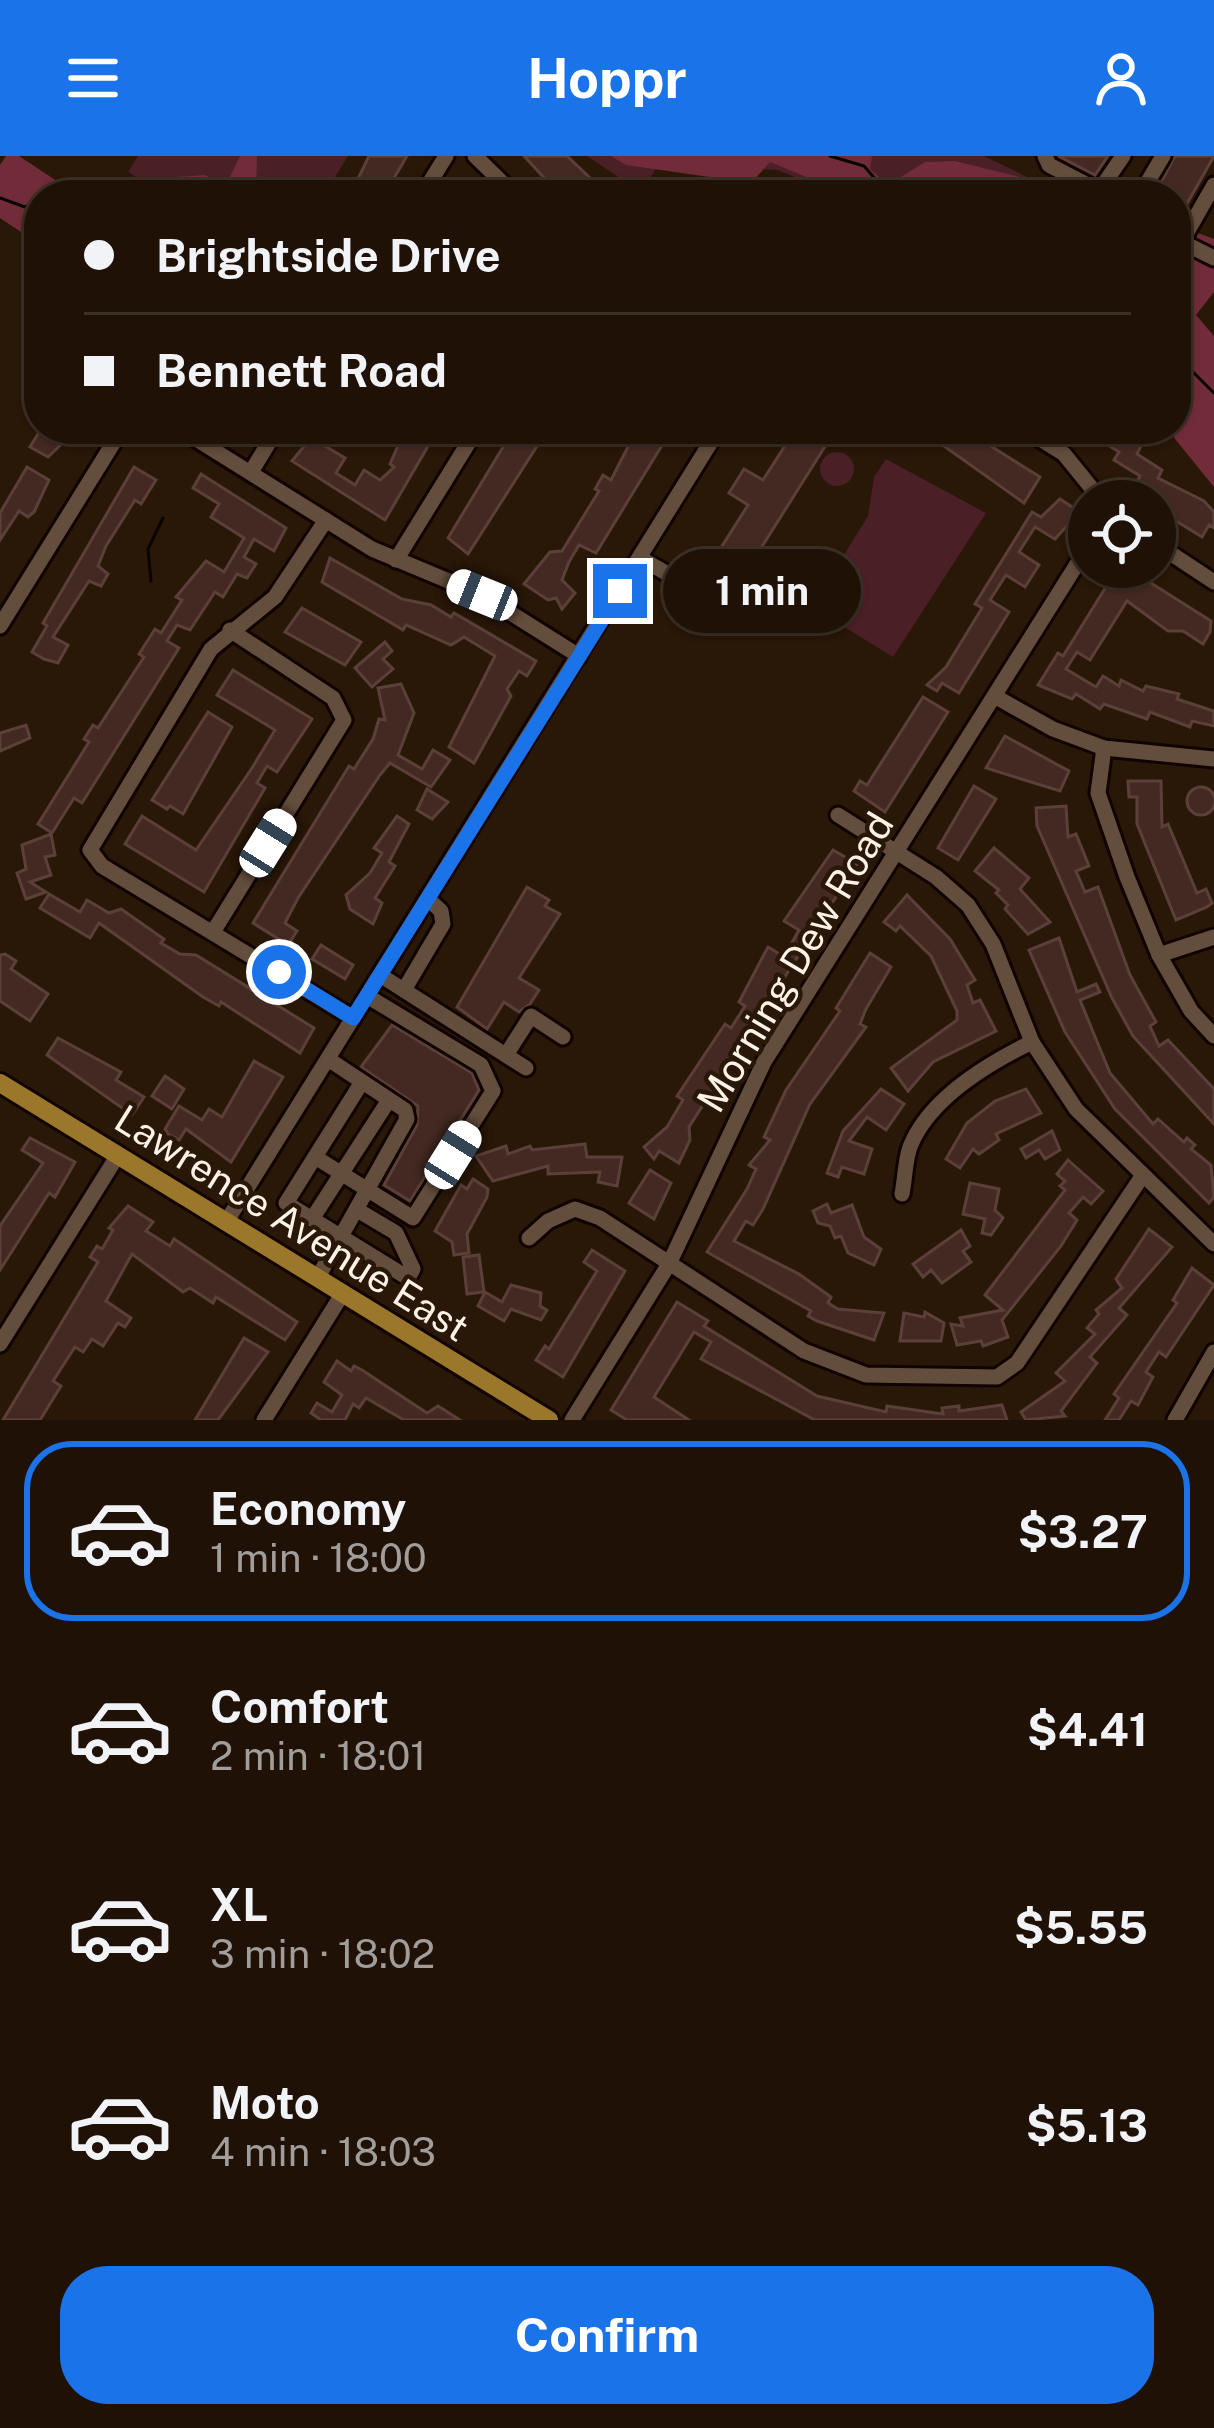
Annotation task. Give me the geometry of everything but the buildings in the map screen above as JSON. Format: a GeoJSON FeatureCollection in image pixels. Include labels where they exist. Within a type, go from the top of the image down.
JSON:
{"type":"FeatureCollection","features":[{"type":"Feature","properties":{"kind":"main road","name":"Lawrence Avenue East"},"geometry":{"type":"LineString","coordinates":[[0,1083],[549,1420]]}},
{"type":"Feature","properties":{"kind":"street"},"geometry":{"type":"LineString","coordinates":[[476,156],[500,180]]}},
{"type":"Feature","properties":{"kind":"street"},"geometry":{"type":"LineString","coordinates":[[1045,156],[1048,165],[1079,180]]}},
{"type":"Feature","properties":{"kind":"street"},"geometry":{"type":"LineString","coordinates":[[1191,221],[1214,184]]}},
{"type":"Feature","properties":{"kind":"street"},"geometry":{"type":"LineString","coordinates":[[0,626],[113,444]]}},
{"type":"Feature","properties":{"kind":"street"},"geometry":{"type":"LineString","coordinates":[[204,444],[396,560],[482,595],[579,656]]}},
{"type":"Feature","properties":{"kind":"street"},"geometry":{"type":"LineString","coordinates":[[250,472],[268,444]]}},
{"type":"Feature","properties":{"kind":"street"},"geometry":{"type":"LineString","coordinates":[[396,560],[468,444]]}},
{"type":"Feature","properties":{"kind":"street"},"geometry":{"type":"LineString","coordinates":[[228,1219],[710,444]]}},
{"type":"Feature","properties":{"kind":"street"},"geometry":{"type":"LineString","coordinates":[[1048,444],[1064,454],[1085,480]]}},
{"type":"Feature","properties":{"kind":"street"},"geometry":{"type":"LineString","coordinates":[[326,520],[275,597],[212,649],[90,850],[102,866],[353,1018]]}},
{"type":"Feature","properties":{"kind":"street"},"geometry":{"type":"LineString","coordinates":[[1176,557],[1214,582]]}},
{"type":"Feature","properties":{"kind":"street"},"geometry":{"type":"LineString","coordinates":[[640,558],[752,622]]}},
{"type":"Feature","properties":{"kind":"street","name":"Morning Dew Road"},"geometry":{"type":"LineString","coordinates":[[572,1420],[669,1264],[764,1062],[1068,579]]}},
{"type":"Feature","properties":{"kind":"street"},"geometry":{"type":"LineString","coordinates":[[213,932],[344,720],[333,698],[230,630]]}},
{"type":"Feature","properties":{"kind":"street"},"geometry":{"type":"LineString","coordinates":[[996,698],[1054,729],[1104,748],[1214,758]]}},
{"type":"Feature","properties":{"kind":"street"},"geometry":{"type":"LineString","coordinates":[[1104,748],[1098,794],[1160,955],[1191,1011],[1214,1036]]}},
{"type":"Feature","properties":{"kind":"street"},"geometry":{"type":"LineString","coordinates":[[838,815],[897,851],[968,905],[993,944],[1032,1042],[1076,1109],[1141,1178],[1214,1244]]}},
{"type":"Feature","properties":{"kind":"street"},"geometry":{"type":"LineString","coordinates":[[404,990],[443,924],[441,911],[428,898]]}},
{"type":"Feature","properties":{"kind":"street"},"geometry":{"type":"LineString","coordinates":[[1160,955],[1214,937]]}},
{"type":"Feature","properties":{"kind":"street"},"geometry":{"type":"LineString","coordinates":[[380,974],[526,1068]]}},
{"type":"Feature","properties":{"kind":"street"},"geometry":{"type":"LineString","coordinates":[[315,1156],[413,1218],[494,1083],[481,1065],[368,996]]}},
{"type":"Feature","properties":{"kind":"street"},"geometry":{"type":"LineString","coordinates":[[506,1055],[531,1016],[563,1037]]}},
{"type":"Feature","properties":{"kind":"street"},"geometry":{"type":"LineString","coordinates":[[902,1194],[911,1144],[946,1100],[988,1063],[1032,1042]]}},
{"type":"Feature","properties":{"kind":"street"},"geometry":{"type":"LineString","coordinates":[[319,1277],[407,1119],[405,1110],[328,1060]]}},
{"type":"Feature","properties":{"kind":"street"},"geometry":{"type":"LineString","coordinates":[[359,1211],[396,1233],[412,1269],[408,1277],[286,1203],[362,1082]]}},
{"type":"Feature","properties":{"kind":"street"},"geometry":{"type":"LineString","coordinates":[[312,1219],[389,1100]]}},
{"type":"Feature","properties":{"kind":"street"},"geometry":{"type":"LineString","coordinates":[[0,1345],[118,1155]]}},
{"type":"Feature","properties":{"kind":"street"},"geometry":{"type":"LineString","coordinates":[[530,1238],[548,1221],[575,1210],[599,1218],[804,1351],[866,1375],[997,1377],[1017,1363],[1141,1178]]}},
{"type":"Feature","properties":{"kind":"street"},"geometry":{"type":"LineString","coordinates":[[264,1420],[343,1293]]}},
{"type":"Feature","properties":{"kind":"street"},"geometry":{"type":"LineString","coordinates":[[1174,1420],[1214,1352]]}},
{"type":"Feature","properties":{"kind":"shaded area"},"geometry":{"type":"Polygon","coordinates":[[[6,156],[19,156],[55,180],[24,180],[24,234],[0,218],[0,165],[6,156]]]}},
{"type":"Feature","properties":{"kind":"shaded area"},"geometry":{"type":"Polygon","coordinates":[[[138,156],[348,156],[333,180],[141,180],[128,172],[138,156]]]}},
{"type":"Feature","properties":{"kind":"shaded area"},"geometry":{"type":"Polygon","coordinates":[[[240,156],[257,156],[256,180],[228,180],[240,156]]]}},
{"type":"Feature","properties":{"kind":"shaded area"},"geometry":{"type":"Polygon","coordinates":[[[587,156],[984,156],[1033,180],[802,180],[778,170],[659,164],[649,180],[623,180],[587,156]]]}},
{"type":"Feature","properties":{"kind":"shaded area"},"geometry":{"type":"Polygon","coordinates":[[[611,156],[872,156],[870,169],[882,180],[814,180],[770,162],[754,180],[626,165],[611,156]]]}},
{"type":"Feature","properties":{"kind":"shaded area"},"geometry":{"type":"Polygon","coordinates":[[[955,161],[1033,180],[896,180],[925,162],[955,161]]]}},
{"type":"Feature","properties":{"kind":"shaded area"},"geometry":{"type":"Polygon","coordinates":[[[205,175],[216,180],[132,180],[205,175]]]}},
{"type":"Feature","properties":{"kind":"shaded area"},"geometry":{"type":"Polygon","coordinates":[[[1191,231],[1214,239],[1214,292],[1196,315],[1214,336],[1214,487],[1179,444],[1191,444],[1191,231]]]}},
{"type":"Feature","properties":{"kind":"shaded area"},"geometry":{"type":"Polygon","coordinates":[[[837,452],[849,457],[854,469],[849,481],[837,486],[825,481],[820,469],[825,457],[837,452]]]}},
{"type":"Feature","properties":{"kind":"shaded area"},"geometry":{"type":"Polygon","coordinates":[[[886,459],[986,513],[893,657],[812,607],[868,516],[874,477],[886,459]]]}},
{"type":"Feature","properties":{"kind":"waterway"},"geometry":{"type":"LineString","coordinates":[[830,156],[864,166],[876,180]]}},
{"type":"Feature","properties":{"kind":"waterway"},"geometry":{"type":"LineString","coordinates":[[0,198],[24,207]]}},
{"type":"Feature","properties":{"kind":"waterway"},"geometry":{"type":"LineString","coordinates":[[1191,370],[1214,393]]}},
{"type":"Feature","properties":{"kind":"waterway"},"geometry":{"type":"LineString","coordinates":[[151,581],[148,549],[163,518]]}},
{"type":"Feature","properties":{"kind":"route"},"geometry":{"type":"LineString","coordinates":[[279,972],[353,1018],[620,591]]}}]}
